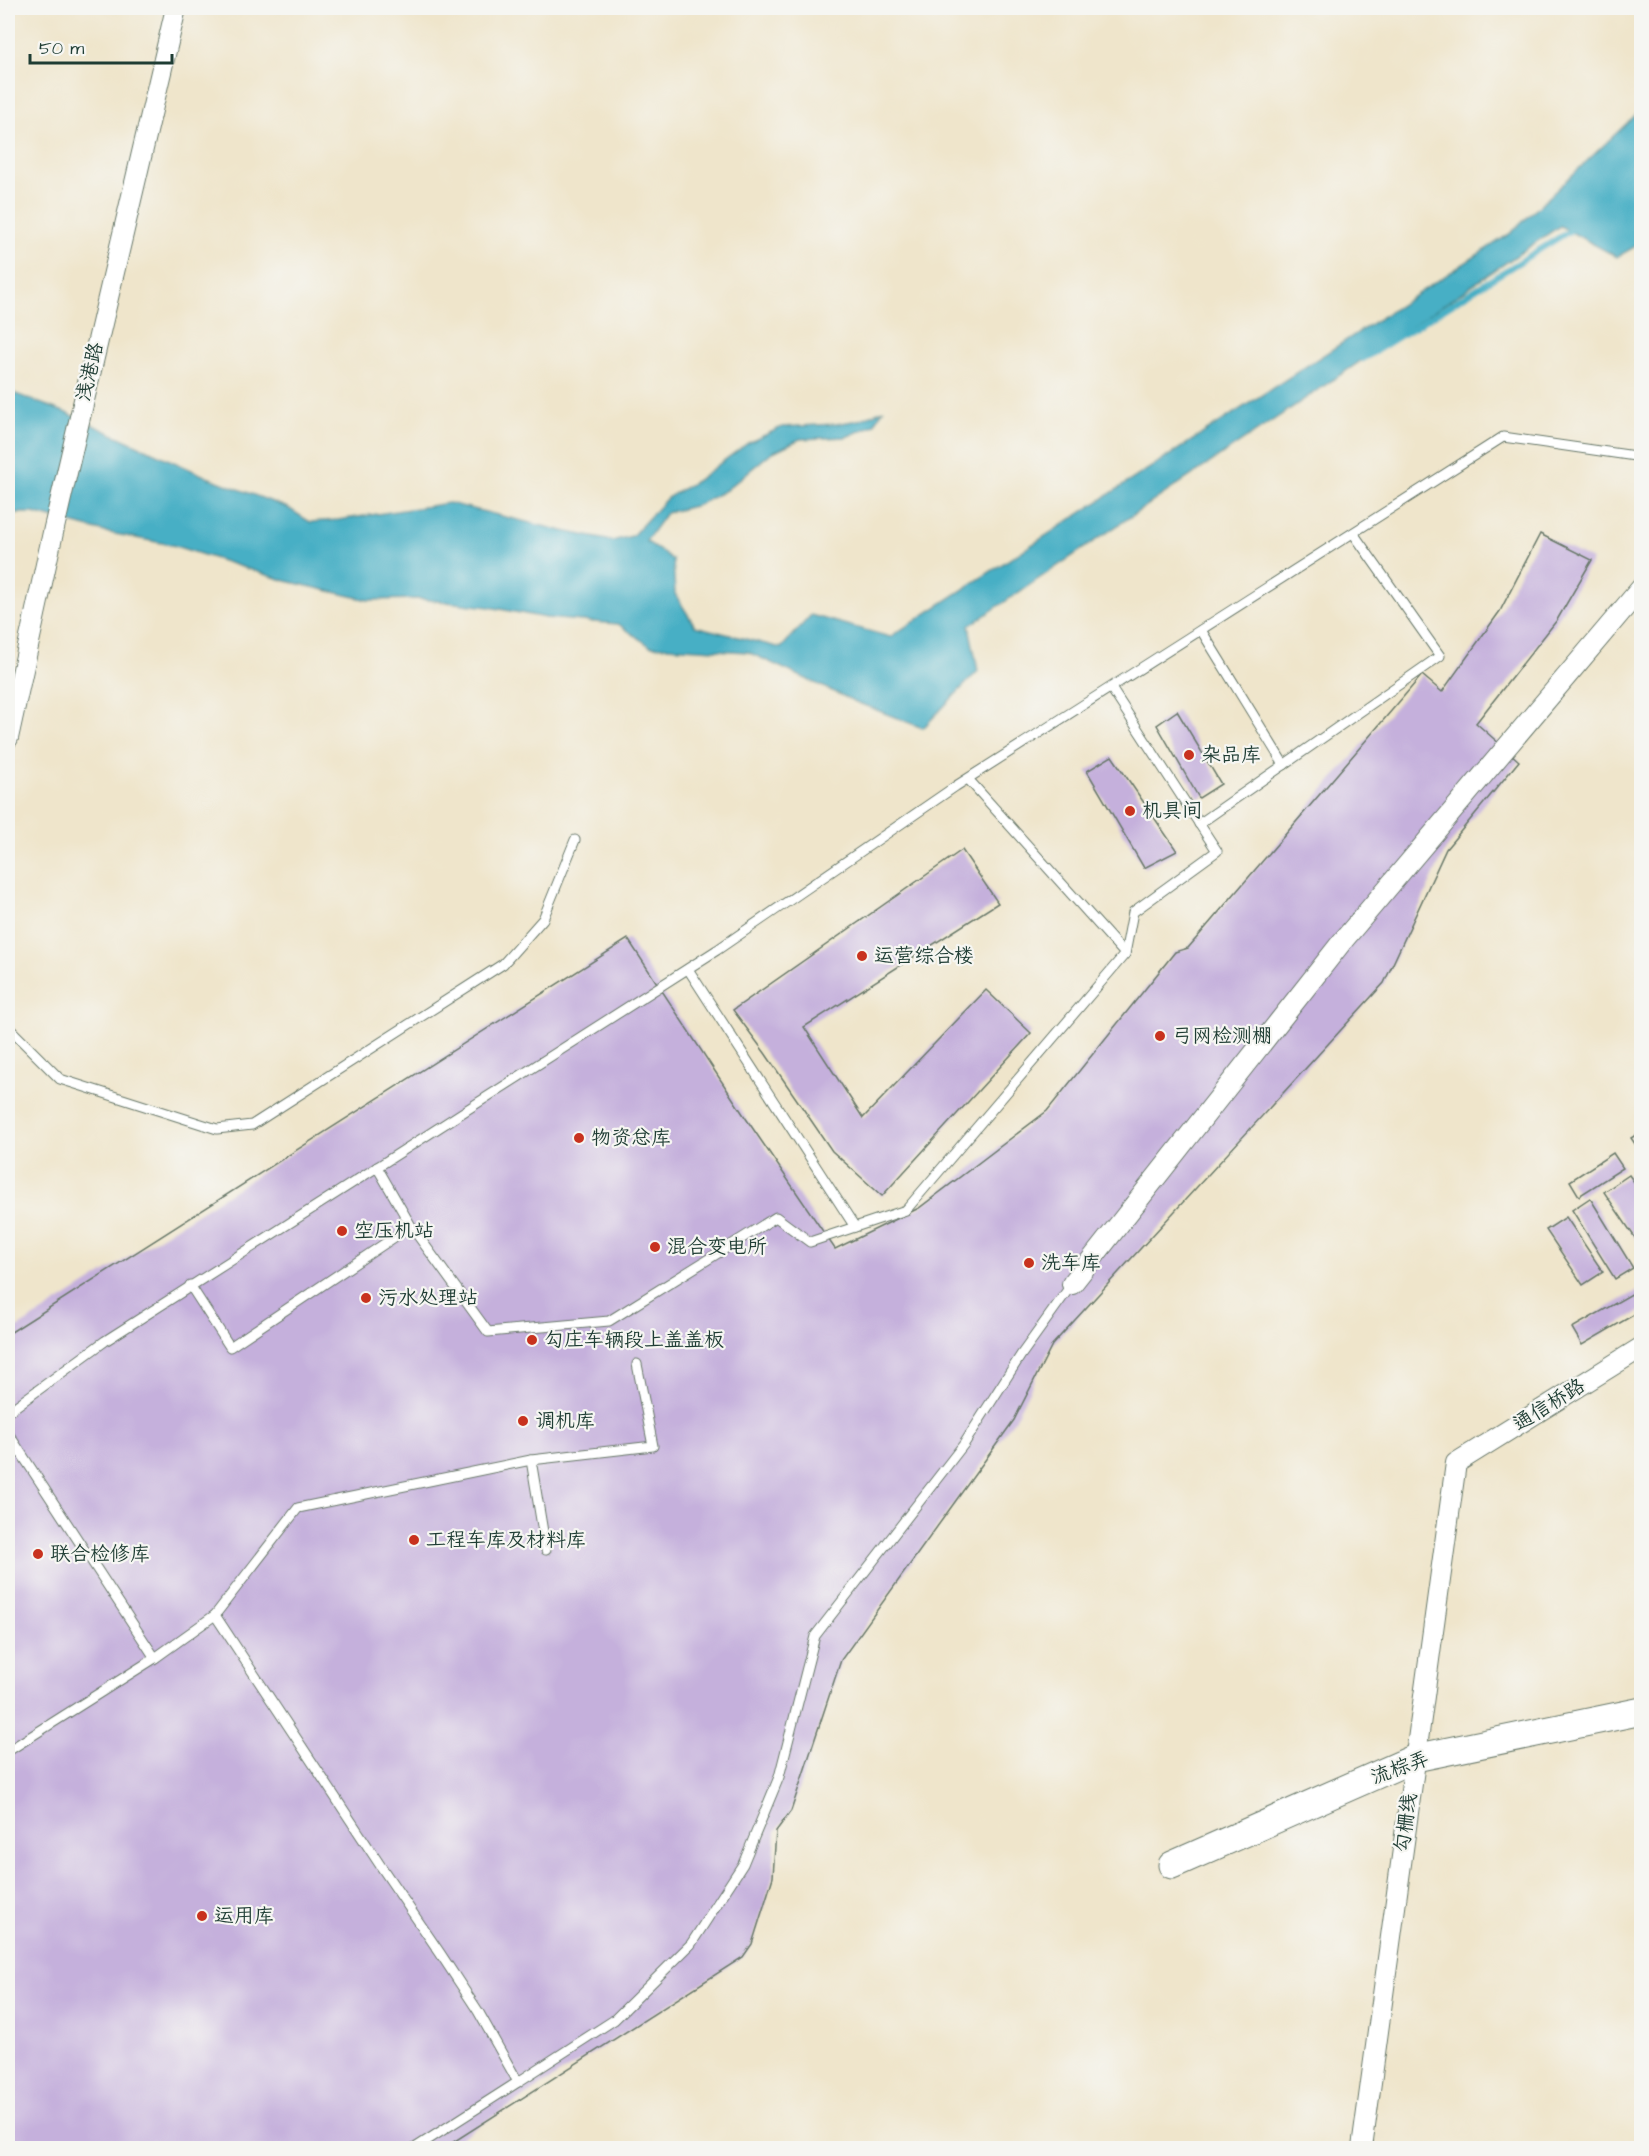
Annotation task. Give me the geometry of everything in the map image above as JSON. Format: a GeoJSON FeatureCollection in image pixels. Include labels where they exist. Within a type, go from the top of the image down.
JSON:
{"type":"FeatureCollection","features":[{"type":"Feature","properties":{"kind":"street","name":"浅港路"},"geometry":{"type":"LineString","coordinates":[[8,738],[81,410],[176,8]]}},
{"type":"Feature","properties":{"kind":"street"},"geometry":{"type":"LineString","coordinates":[[1072,1284],[1341,943],[1641,587]]}},
{"type":"Feature","properties":{"kind":"street","name":"通信桥路"},"geometry":{"type":"LineString","coordinates":[[1456,1463],[1641,1347]]}},
{"type":"Feature","properties":{"kind":"street","name":"勾栅线"},"geometry":{"type":"LineString","coordinates":[[1362,2148],[1456,1463]]}},
{"type":"Feature","properties":{"kind":"street","name":"流棕弄"},"geometry":{"type":"LineString","coordinates":[[1172,1865],[1415,1758],[1641,1712]]}},
{"type":"Feature","properties":{"kind":"lane"},"geometry":{"type":"LineString","coordinates":[[8,1412],[105,1341],[190,1285],[688,969],[968,779],[1503,438],[1641,458]]}},
{"type":"Feature","properties":{"kind":"lane"},"geometry":{"type":"LineString","coordinates":[[1199,824],[1440,656],[1353,533]]}},
{"type":"Feature","properties":{"kind":"lane"},"geometry":{"type":"LineString","coordinates":[[1201,630],[1284,765]]}},
{"type":"Feature","properties":{"kind":"lane"},"geometry":{"type":"LineString","coordinates":[[377,1167],[411,1226],[488,1332],[609,1321],[776,1217],[810,1242],[906,1210],[1125,954],[1133,912],[1217,851],[1112,688]]}},
{"type":"Feature","properties":{"kind":"lane"},"geometry":{"type":"LineString","coordinates":[[968,779],[1125,954]]}},
{"type":"Feature","properties":{"kind":"lane"},"geometry":{"type":"LineString","coordinates":[[8,1027],[60,1079],[217,1129],[252,1125],[503,964],[543,919],[575,840]]}},
{"type":"Feature","properties":{"kind":"lane"},"geometry":{"type":"LineString","coordinates":[[688,969],[855,1227]]}},
{"type":"Feature","properties":{"kind":"lane"},"geometry":{"type":"LineString","coordinates":[[190,1285],[230,1347],[411,1226]]}},
{"type":"Feature","properties":{"kind":"lane"},"geometry":{"type":"LineString","coordinates":[[415,2148],[614,2019],[691,1944],[743,1864],[778,1777],[815,1636],[964,1444],[1021,1355],[1072,1284]]}},
{"type":"Feature","properties":{"kind":"lane"},"geometry":{"type":"LineString","coordinates":[[8,1751],[155,1658],[215,1616],[298,1508],[531,1460],[653,1446],[637,1364]]}},
{"type":"Feature","properties":{"kind":"lane"},"geometry":{"type":"LineString","coordinates":[[8,1433],[155,1658]]}},
{"type":"Feature","properties":{"kind":"lane"},"geometry":{"type":"LineString","coordinates":[[531,1460],[546,1550]]}},
{"type":"Feature","properties":{"kind":"lane"},"geometry":{"type":"LineString","coordinates":[[215,1616],[440,1953],[478,2012],[518,2082]]}},
{"type":"Feature","properties":{"kind":"water"},"geometry":{"type":"Polygon","coordinates":[[[1641,110],[1641,243],[1617,257],[1560,226],[969,626],[978,671],[923,728],[856,702],[748,652],[650,646],[618,624],[546,618],[489,607],[420,599],[368,600],[286,581],[172,545],[105,532],[33,513],[8,513],[8,391],[64,412],[207,477],[288,508],[310,522],[338,520],[449,503],[612,541],[632,536],[667,498],[696,481],[748,443],[782,427],[836,424],[859,420],[883,410],[874,425],[846,437],[800,439],[771,453],[726,490],[698,505],[666,513],[646,541],[673,560],[675,594],[695,626],[781,648],[811,615],[890,637],[1511,233],[1641,110]]]}},
{"type":"Feature","properties":{"kind":"building","name":"勾庄车辆段上盖盖板"},"geometry":{"type":"Polygon","coordinates":[[[1540,534],[1592,560],[1557,620],[1476,723],[1519,761],[1446,849],[1384,983],[1052,1345],[1014,1420],[841,1660],[791,1811],[776,1831],[773,1877],[752,1944],[743,1957],[444,2148],[8,2148],[8,1334],[628,939],[835,1249],[919,1208],[1047,1111],[1175,952],[1188,948],[1422,675],[1442,692],[1500,611],[1540,534]]]}},
{"type":"Feature","properties":{"kind":"building","name":"杂品库"},"geometry":{"type":"Polygon","coordinates":[[[1177,711],[1221,784],[1199,798],[1157,725],[1177,711]]]}},
{"type":"Feature","properties":{"kind":"building","name":"机具间"},"geometry":{"type":"Polygon","coordinates":[[[1112,756],[1177,851],[1144,868],[1087,771],[1112,756]]]}},
{"type":"Feature","properties":{"kind":"building"},"geometry":{"type":"Polygon","coordinates":[[[962,850],[998,903],[804,1027],[863,1118],[986,990],[1031,1033],[882,1196],[832,1151],[733,1010],[962,850]]]}},
{"type":"Feature","properties":{"kind":"building"},"geometry":{"type":"Polygon","coordinates":[[[1642,1131],[1642,1154],[1631,1138],[1642,1131]]]}},
{"type":"Feature","properties":{"kind":"building"},"geometry":{"type":"Polygon","coordinates":[[[1613,1153],[1623,1168],[1579,1196],[1570,1181],[1613,1153]]]}},
{"type":"Feature","properties":{"kind":"building"},"geometry":{"type":"Polygon","coordinates":[[[1629,1175],[1642,1193],[1642,1248],[1604,1192],[1629,1175]]]}},
{"type":"Feature","properties":{"kind":"building"},"geometry":{"type":"Polygon","coordinates":[[[1590,1198],[1633,1268],[1615,1279],[1572,1210],[1590,1198]]]}},
{"type":"Feature","properties":{"kind":"building"},"geometry":{"type":"Polygon","coordinates":[[[1566,1217],[1603,1272],[1583,1285],[1546,1230],[1566,1217]]]}},
{"type":"Feature","properties":{"kind":"building"},"geometry":{"type":"Polygon","coordinates":[[[1642,1288],[1642,1310],[1582,1345],[1572,1328],[1642,1288]]]}},
{"type":"Feature","properties":{"kind":"waterway"},"geometry":{"type":"LineString","coordinates":[[1363,359],[1576,227]]}},
{"type":"Feature","properties":{"kind":"place","name":"杂品库"},"geometry":{"type":"Point","coordinates":[1189,755]}},
{"type":"Feature","properties":{"kind":"place","name":"机具间"},"geometry":{"type":"Point","coordinates":[1130,811]}},
{"type":"Feature","properties":{"kind":"place","name":"运营综合楼"},"geometry":{"type":"Point","coordinates":[862,956]}},
{"type":"Feature","properties":{"kind":"place","name":"弓网检测棚"},"geometry":{"type":"Point","coordinates":[1160,1036]}},
{"type":"Feature","properties":{"kind":"place","name":"物资总库"},"geometry":{"type":"Point","coordinates":[579,1138]}},
{"type":"Feature","properties":{"kind":"place","name":"空压机站"},"geometry":{"type":"Point","coordinates":[342,1231]}},
{"type":"Feature","properties":{"kind":"place","name":"混合变电所"},"geometry":{"type":"Point","coordinates":[655,1247]}},
{"type":"Feature","properties":{"kind":"place","name":"洗车库"},"geometry":{"type":"Point","coordinates":[1029,1263]}},
{"type":"Feature","properties":{"kind":"place","name":"污水处理站"},"geometry":{"type":"Point","coordinates":[366,1298]}},
{"type":"Feature","properties":{"kind":"place","name":"勾庄车辆段上盖盖板"},"geometry":{"type":"Point","coordinates":[532,1340]}},
{"type":"Feature","properties":{"kind":"place","name":"调机库"},"geometry":{"type":"Point","coordinates":[523,1421]}},
{"type":"Feature","properties":{"kind":"place","name":"工程车库及材料库"},"geometry":{"type":"Point","coordinates":[414,1540]}},
{"type":"Feature","properties":{"kind":"place","name":"联合检修库"},"geometry":{"type":"Point","coordinates":[38,1554]}},
{"type":"Feature","properties":{"kind":"place","name":"运用库"},"geometry":{"type":"Point","coordinates":[202,1916]}}]}
